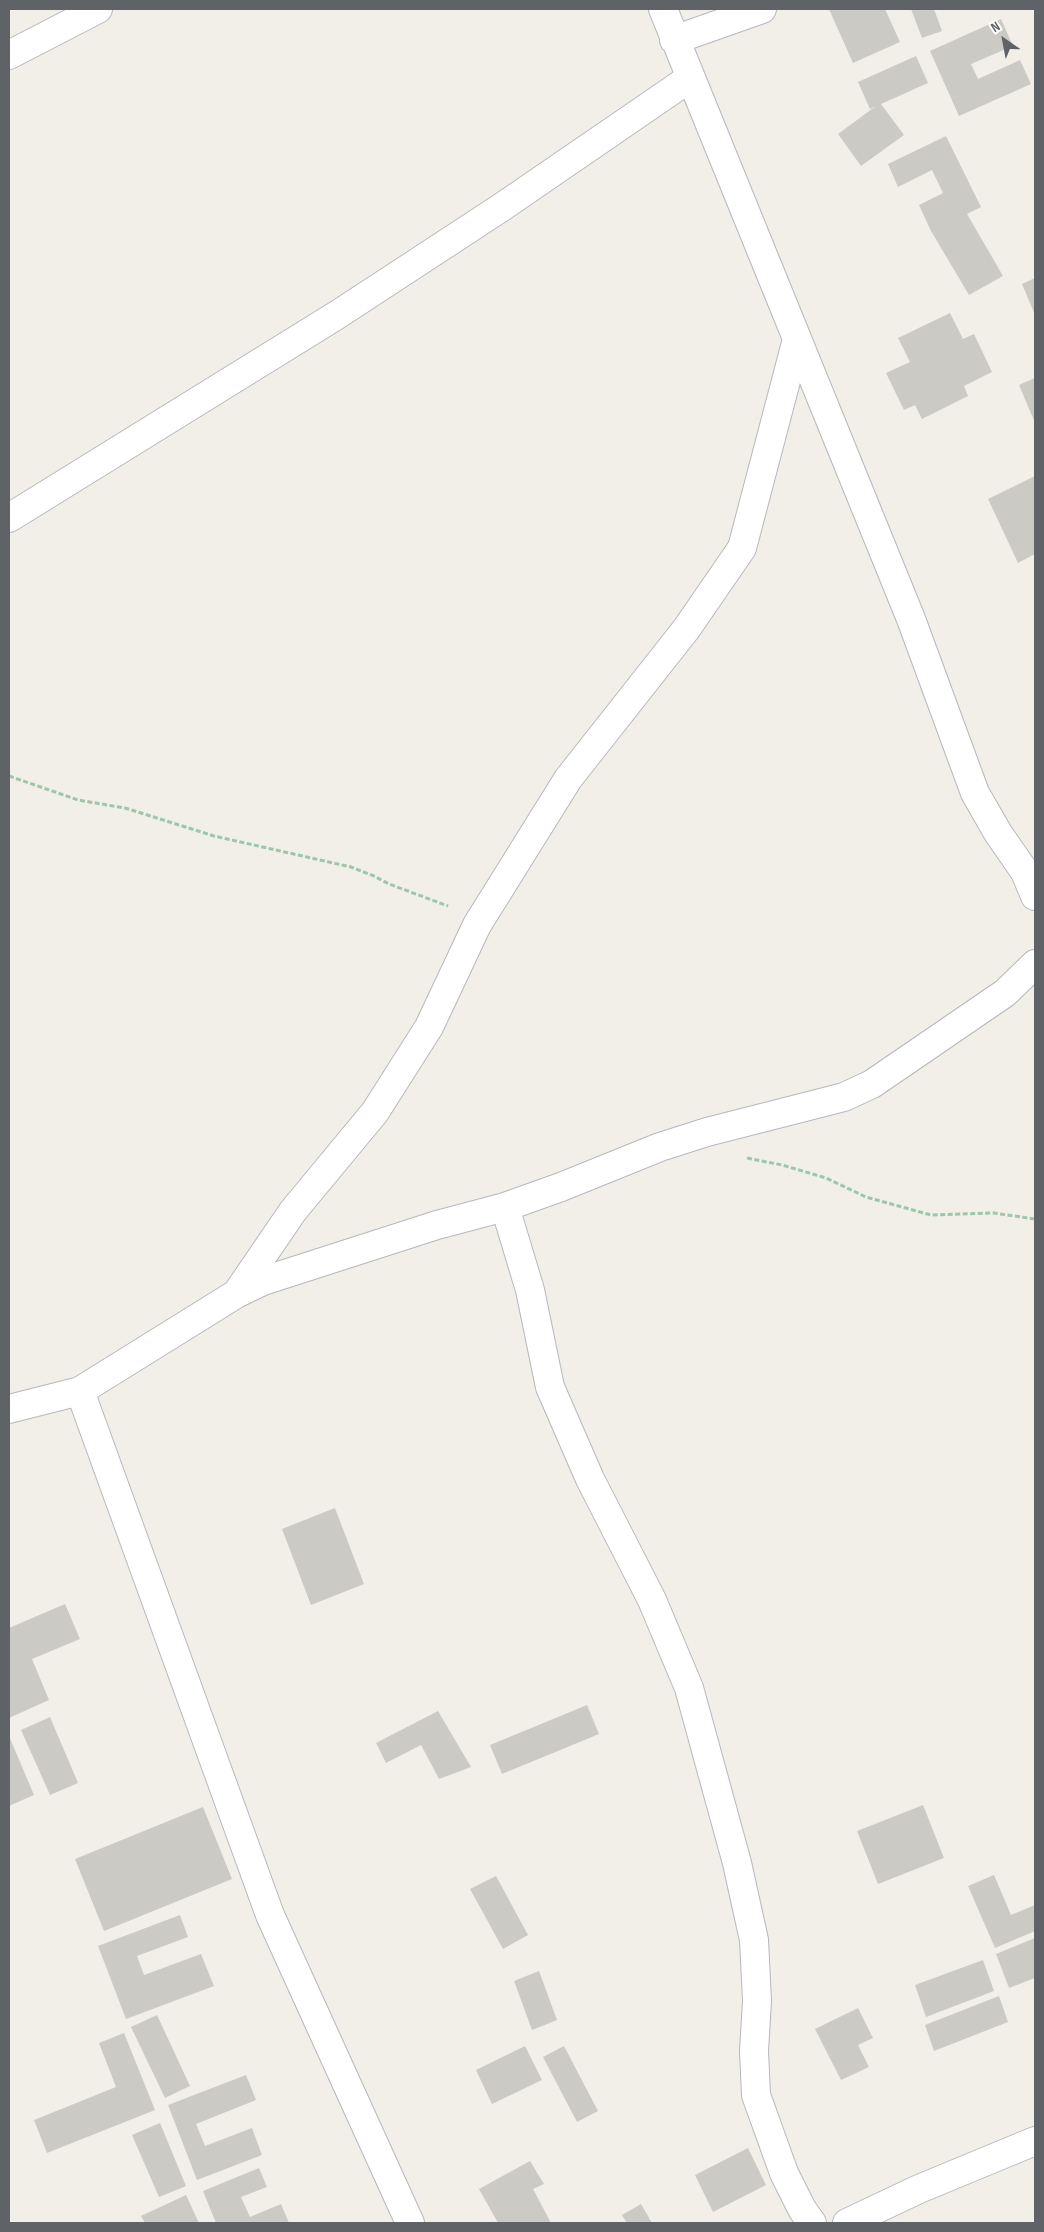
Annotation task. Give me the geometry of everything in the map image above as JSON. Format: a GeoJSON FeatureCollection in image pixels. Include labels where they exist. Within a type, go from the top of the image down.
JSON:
{"type":"FeatureCollection","features":[{"type":"Feature","properties":{"kind":"street"},"geometry":{"type":"LineString","coordinates":[[9,55],[98,9]]}},
{"type":"Feature","properties":{"kind":"street"},"geometry":{"type":"LineString","coordinates":[[663,9],[911,619],[975,793],[998,833],[1025,872],[1035,896]]}},
{"type":"Feature","properties":{"kind":"street"},"geometry":{"type":"LineString","coordinates":[[674,40],[762,9]]}},
{"type":"Feature","properties":{"kind":"street"},"geometry":{"type":"LineString","coordinates":[[9,518],[337,315],[502,207],[690,78]]}},
{"type":"Feature","properties":{"kind":"street"},"geometry":{"type":"LineString","coordinates":[[236,1294],[293,1211],[375,1112],[429,1027],[477,925],[568,779],[687,628],[742,548],[797,340]]}},
{"type":"Feature","properties":{"kind":"street"},"geometry":{"type":"LineString","coordinates":[[9,1409],[80,1392],[236,1294],[263,1281],[437,1225],[505,1207],[561,1187],[660,1147],[707,1132],[844,1097],[872,1084],[1005,993],[1035,964]]}},
{"type":"Feature","properties":{"kind":"street"},"geometry":{"type":"LineString","coordinates":[[505,1207],[530,1290],[550,1387],[590,1479],[652,1600],[689,1688],[737,1863],[754,1940],[757,2002],[754,2051],[756,2095],[784,2173],[812,2223]]}},
{"type":"Feature","properties":{"kind":"street"},"geometry":{"type":"LineString","coordinates":[[80,1392],[270,1915],[410,2223]]}},
{"type":"Feature","properties":{"kind":"street"},"geometry":{"type":"LineString","coordinates":[[847,2223],[919,2189],[1035,2141]]}},
{"type":"Feature","properties":{"kind":"path"},"geometry":{"type":"LineString","coordinates":[[9,776],[78,800],[125,808],[214,836],[351,867],[389,884],[456,909],[477,925]]}},
{"type":"Feature","properties":{"kind":"path"},"geometry":{"type":"LineString","coordinates":[[707,1132],[726,1147],[749,1159],[782,1165],[826,1178],[866,1197],[908,1210],[932,1216],[994,1213],[1035,1219]]}},
{"type":"Feature","properties":{"kind":"building"},"geometry":{"type":"Polygon","coordinates":[[[829,9],[885,9],[900,42],[853,63],[829,9]]]}},
{"type":"Feature","properties":{"kind":"building"},"geometry":{"type":"Polygon","coordinates":[[[911,9],[934,9],[942,31],[922,38],[911,9]]]}},
{"type":"Feature","properties":{"kind":"building"},"geometry":{"type":"Polygon","coordinates":[[[1001,19],[1013,46],[971,64],[978,79],[1020,60],[1031,84],[959,116],[930,51],[1001,19]]]}},
{"type":"Feature","properties":{"kind":"building"},"geometry":{"type":"Polygon","coordinates":[[[916,56],[928,83],[881,104],[904,135],[861,166],[838,134],[876,106],[870,109],[858,82],[916,56]]]}},
{"type":"Feature","properties":{"kind":"building"},"geometry":{"type":"Polygon","coordinates":[[[946,136],[981,207],[967,214],[1003,276],[969,295],[931,231],[919,205],[943,193],[932,170],[898,187],[888,164],[946,136]]]}},
{"type":"Feature","properties":{"kind":"building"},"geometry":{"type":"Polygon","coordinates":[[[1035,278],[1035,315],[1022,284],[1035,278]]]}},
{"type":"Feature","properties":{"kind":"building"},"geometry":{"type":"Polygon","coordinates":[[[950,313],[963,339],[974,334],[992,372],[964,386],[968,396],[922,419],[915,405],[904,410],[886,373],[910,362],[898,338],[950,313]]]}},
{"type":"Feature","properties":{"kind":"building"},"geometry":{"type":"Polygon","coordinates":[[[1035,378],[1035,423],[1019,385],[1035,378]]]}},
{"type":"Feature","properties":{"kind":"building"},"geometry":{"type":"Polygon","coordinates":[[[1035,476],[1035,554],[1018,563],[988,499],[1035,476]]]}},
{"type":"Feature","properties":{"kind":"building"},"geometry":{"type":"Polygon","coordinates":[[[335,1508],[364,1584],[311,1605],[282,1529],[335,1508]]]}},
{"type":"Feature","properties":{"kind":"building"},"geometry":{"type":"Polygon","coordinates":[[[65,1604],[80,1639],[32,1659],[49,1700],[9,1718],[9,1628],[65,1604]]]}},
{"type":"Feature","properties":{"kind":"building"},"geometry":{"type":"Polygon","coordinates":[[[587,1705],[599,1734],[502,1774],[490,1745],[587,1705]]]}},
{"type":"Feature","properties":{"kind":"building"},"geometry":{"type":"Polygon","coordinates":[[[438,1711],[471,1767],[439,1779],[421,1745],[386,1763],[376,1743],[438,1711]]]}},
{"type":"Feature","properties":{"kind":"building"},"geometry":{"type":"Polygon","coordinates":[[[50,1717],[78,1783],[50,1795],[21,1730],[50,1717]]]}},
{"type":"Feature","properties":{"kind":"building"},"geometry":{"type":"Polygon","coordinates":[[[9,1736],[34,1795],[9,1806],[9,1736]]]}},
{"type":"Feature","properties":{"kind":"building"},"geometry":{"type":"Polygon","coordinates":[[[923,1805],[944,1858],[878,1884],[857,1831],[923,1805]]]}},
{"type":"Feature","properties":{"kind":"building"},"geometry":{"type":"Polygon","coordinates":[[[203,1807],[232,1879],[104,1931],[75,1859],[203,1807]]]}},
{"type":"Feature","properties":{"kind":"building"},"geometry":{"type":"Polygon","coordinates":[[[994,1875],[1011,1915],[1035,1905],[1035,1931],[995,1948],[968,1886],[994,1875]]]}},
{"type":"Feature","properties":{"kind":"building"},"geometry":{"type":"Polygon","coordinates":[[[496,1876],[528,1935],[503,1949],[470,1889],[496,1876]]]}},
{"type":"Feature","properties":{"kind":"building"},"geometry":{"type":"Polygon","coordinates":[[[180,1915],[188,1937],[137,1956],[144,1975],[201,1954],[214,1986],[126,2019],[98,1946],[180,1915]]]}},
{"type":"Feature","properties":{"kind":"building"},"geometry":{"type":"Polygon","coordinates":[[[1035,1938],[1035,1978],[1009,1988],[996,1954],[1035,1938]]]}},
{"type":"Feature","properties":{"kind":"building"},"geometry":{"type":"Polygon","coordinates":[[[983,1960],[994,1991],[926,2017],[915,1985],[983,1960]]]}},
{"type":"Feature","properties":{"kind":"building"},"geometry":{"type":"Polygon","coordinates":[[[539,1971],[557,2020],[532,2030],[514,1981],[539,1971]]]}},
{"type":"Feature","properties":{"kind":"building"},"geometry":{"type":"Polygon","coordinates":[[[999,1996],[1008,2022],[934,2051],[925,2025],[999,1996]]]}},
{"type":"Feature","properties":{"kind":"building"},"geometry":{"type":"Polygon","coordinates":[[[858,2008],[873,2038],[858,2045],[869,2067],[841,2080],[815,2029],[858,2008]]]}},
{"type":"Feature","properties":{"kind":"building"},"geometry":{"type":"Polygon","coordinates":[[[157,2015],[190,2086],[165,2098],[131,2027],[157,2015]]]}},
{"type":"Feature","properties":{"kind":"building"},"geometry":{"type":"Polygon","coordinates":[[[124,2033],[155,2110],[47,2153],[34,2120],[116,2087],[99,2043],[124,2033]]]}},
{"type":"Feature","properties":{"kind":"building"},"geometry":{"type":"Polygon","coordinates":[[[525,2046],[542,2080],[492,2104],[476,2070],[525,2046]]]}},
{"type":"Feature","properties":{"kind":"building"},"geometry":{"type":"Polygon","coordinates":[[[564,2046],[598,2111],[577,2122],[543,2057],[564,2046]]]}},
{"type":"Feature","properties":{"kind":"building"},"geometry":{"type":"Polygon","coordinates":[[[246,2075],[256,2100],[196,2124],[205,2146],[252,2128],[262,2155],[197,2180],[168,2105],[246,2075]]]}},
{"type":"Feature","properties":{"kind":"building"},"geometry":{"type":"Polygon","coordinates":[[[160,2123],[186,2186],[159,2197],[132,2135],[160,2123]]]}},
{"type":"Feature","properties":{"kind":"building"},"geometry":{"type":"Polygon","coordinates":[[[748,2148],[766,2185],[713,2212],[695,2175],[748,2148]]]}},
{"type":"Feature","properties":{"kind":"building"},"geometry":{"type":"Polygon","coordinates":[[[530,2161],[544,2184],[533,2189],[551,2223],[498,2223],[479,2189],[530,2161]]]}},
{"type":"Feature","properties":{"kind":"building"},"geometry":{"type":"Polygon","coordinates":[[[259,2168],[267,2187],[241,2197],[250,2217],[281,2204],[289,2223],[216,2223],[203,2191],[259,2168]]]}},
{"type":"Feature","properties":{"kind":"building"},"geometry":{"type":"Polygon","coordinates":[[[186,2195],[199,2223],[145,2223],[141,2216],[186,2195]]]}},
{"type":"Feature","properties":{"kind":"building"},"geometry":{"type":"Polygon","coordinates":[[[641,2204],[652,2223],[627,2223],[622,2215],[641,2204]]]}}]}
